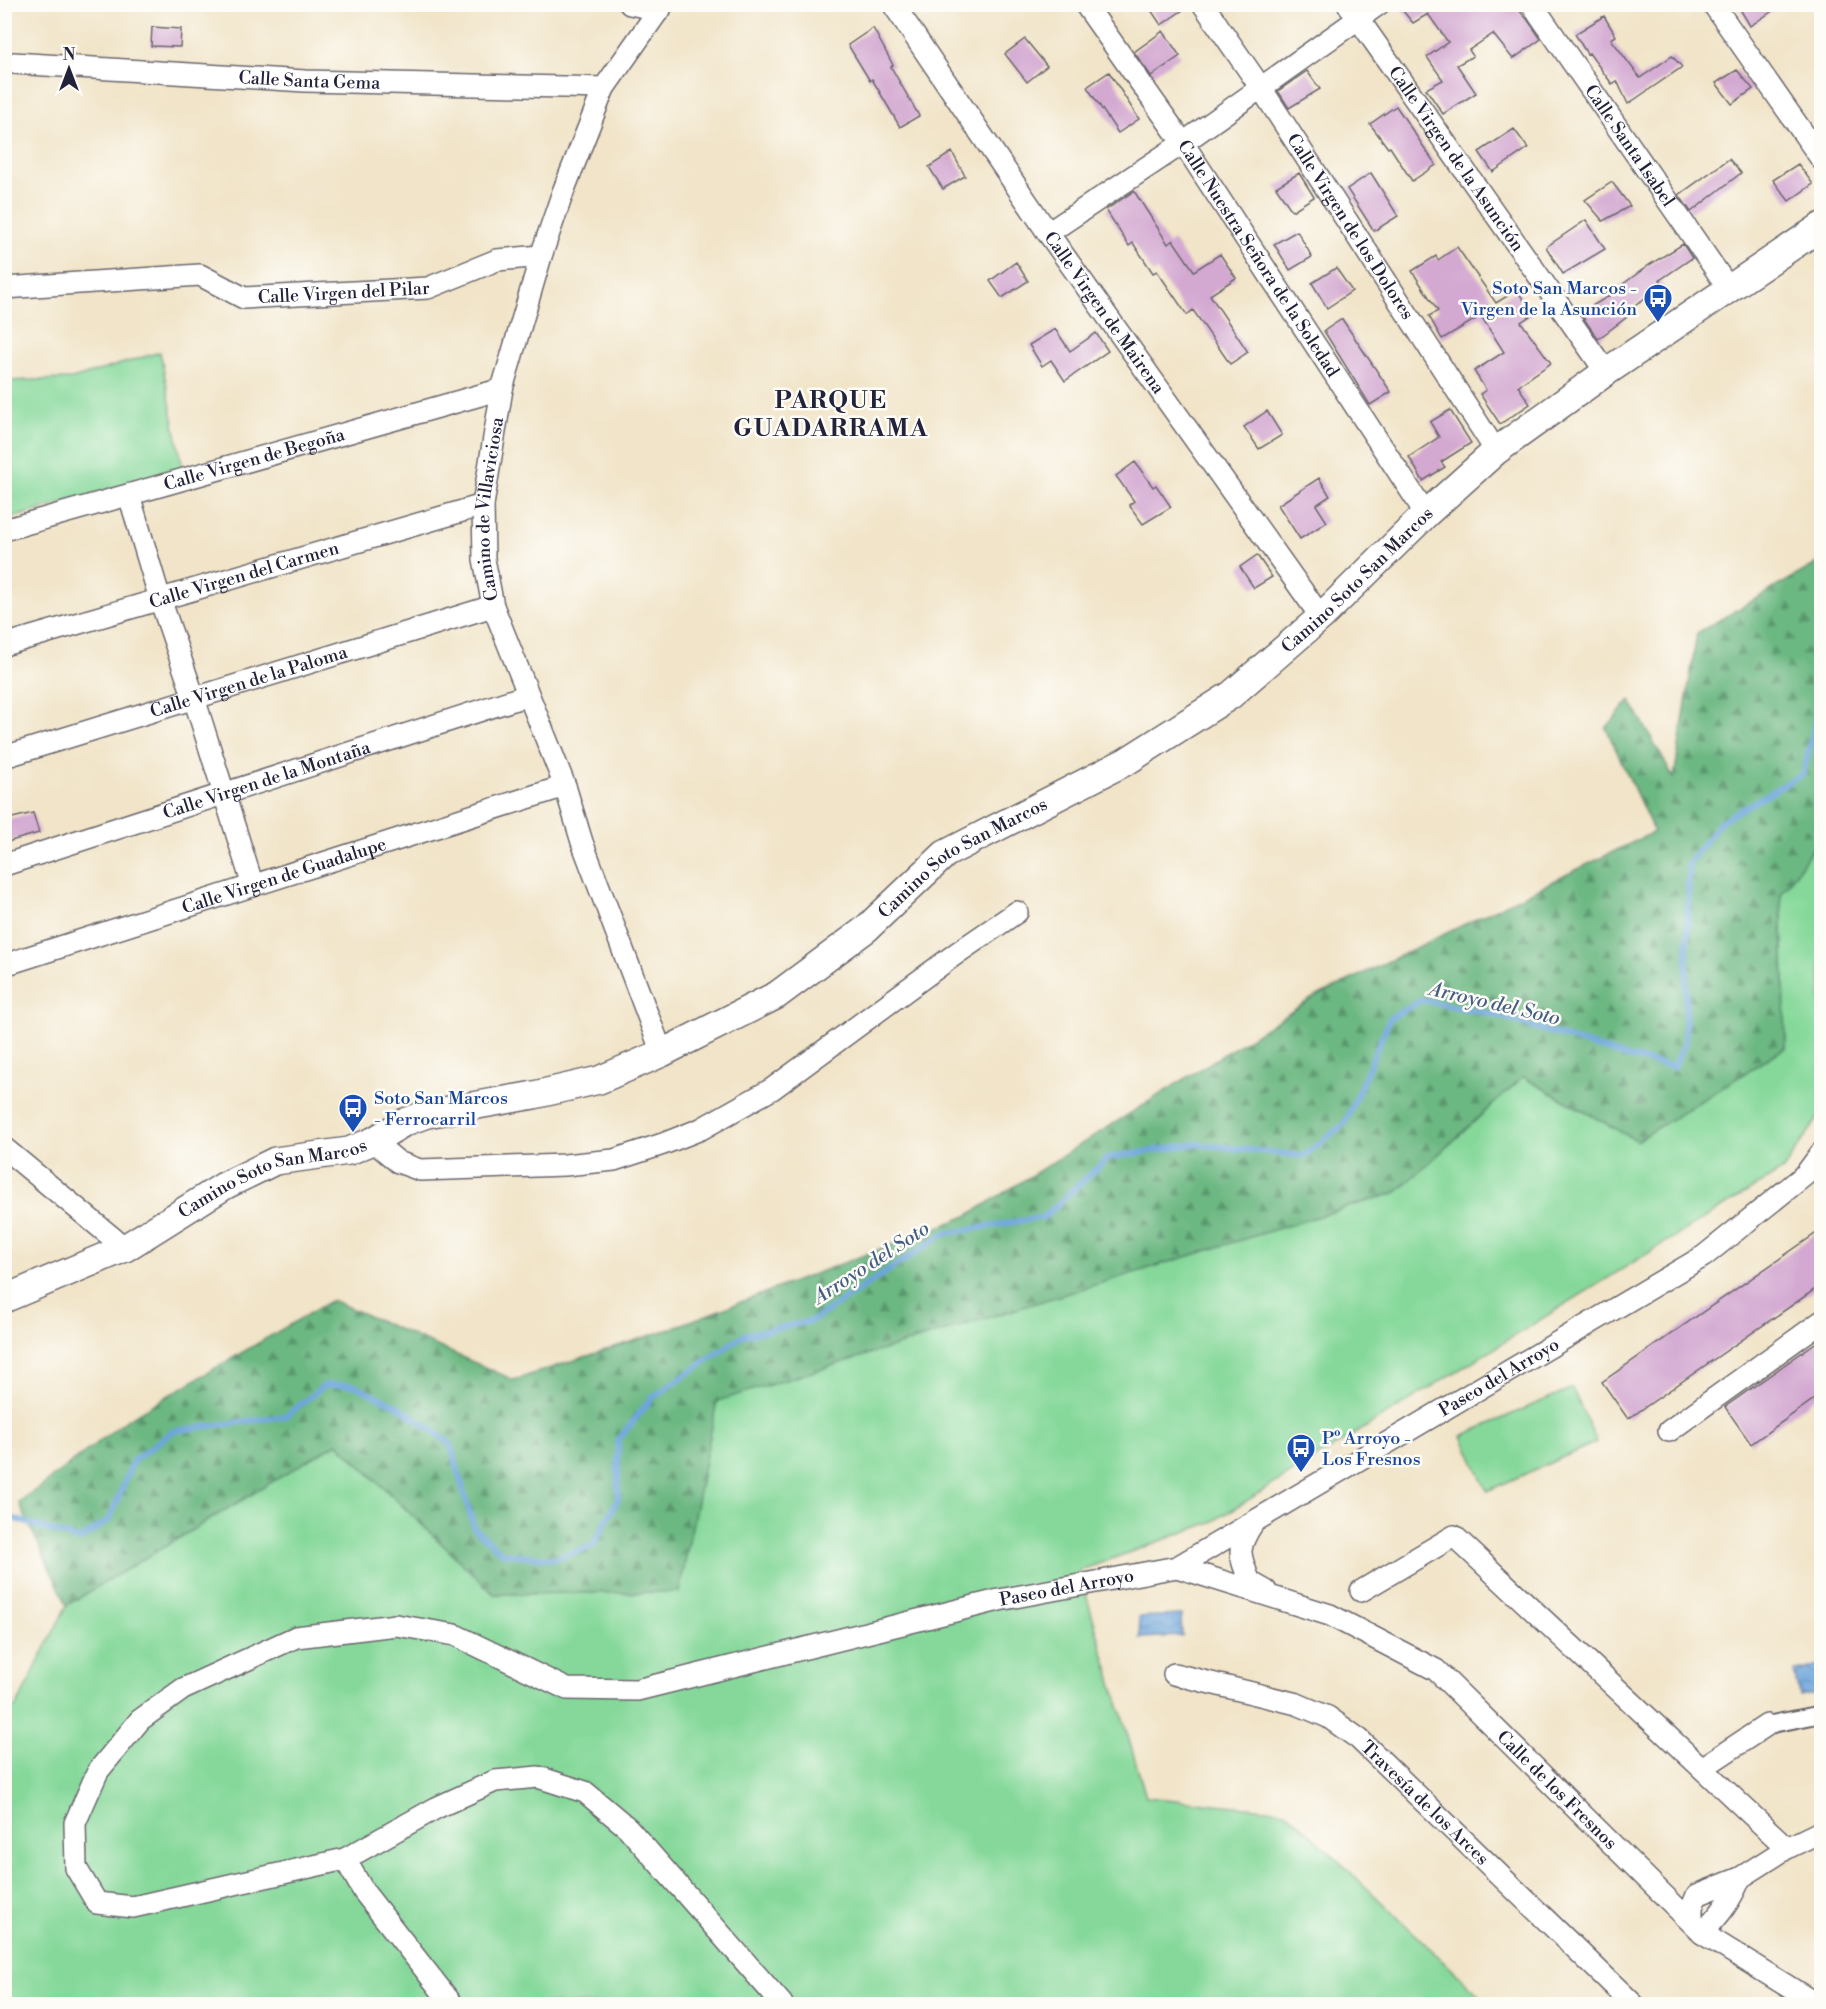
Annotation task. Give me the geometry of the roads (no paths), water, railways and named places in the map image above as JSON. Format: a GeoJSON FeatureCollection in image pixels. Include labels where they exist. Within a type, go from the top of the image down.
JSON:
{"type":"FeatureCollection","features":[{"type":"Feature","properties":{"kind":"street"},"geometry":{"type":"LineString","coordinates":[[630,4],[661,7]]}},
{"type":"Feature","properties":{"kind":"street","name":"Calle Virgen de Mairena"},"geometry":{"type":"LineString","coordinates":[[893,4],[1048,233],[1321,617]]}},
{"type":"Feature","properties":{"kind":"street","name":"Calle Nuestra Señora de la Soledad"},"geometry":{"type":"LineString","coordinates":[[1085,4],[1183,143],[1426,514]]}},
{"type":"Feature","properties":{"kind":"street","name":"Calle Virgen de los Dolores"},"geometry":{"type":"LineString","coordinates":[[1203,4],[1261,88],[1496,451]]}},
{"type":"Feature","properties":{"kind":"street"},"geometry":{"type":"LineString","coordinates":[[1048,233],[1261,88],[1354,12],[1379,4]]}},
{"type":"Feature","properties":{"kind":"street","name":"Calle Santa Isabel"},"geometry":{"type":"LineString","coordinates":[[1532,4],[1729,289]]}},
{"type":"Feature","properties":{"kind":"street"},"geometry":{"type":"LineString","coordinates":[[1713,4],[1821,160]]}},
{"type":"Feature","properties":{"kind":"street","name":"Camino de Villaviciosa"},"geometry":{"type":"LineString","coordinates":[[661,7],[604,88],[563,192],[541,256],[502,389],[483,505],[484,559],[493,606],[565,786],[582,842],[662,1053]]}},
{"type":"Feature","properties":{"kind":"street","name":"Calle Virgen de la Asunción"},"geometry":{"type":"LineString","coordinates":[[1354,12],[1606,372]]}},
{"type":"Feature","properties":{"kind":"street","name":"Calle Santa Gema"},"geometry":{"type":"LineString","coordinates":[[14,63],[305,81],[604,88]]}},
{"type":"Feature","properties":{"kind":"street","name":"Camino Soto San Marcos"},"geometry":{"type":"LineString","coordinates":[[4,1299],[125,1248],[224,1186],[275,1161],[349,1151],[373,1141],[405,1122],[427,1114],[534,1095],[599,1080],[662,1053],[777,995],[866,929],[945,854],[1127,761],[1231,695],[1321,617],[1426,514],[1496,451],[1606,372],[1821,226]]}},
{"type":"Feature","properties":{"kind":"street","name":"Calle Virgen del Pilar"},"geometry":{"type":"LineString","coordinates":[[4,288],[200,274],[244,298],[428,288],[497,260],[541,256]]}},
{"type":"Feature","properties":{"kind":"street","name":"Calle Virgen de Begoña"},"geometry":{"type":"LineString","coordinates":[[4,530],[502,389]]}},
{"type":"Feature","properties":{"kind":"street"},"geometry":{"type":"LineString","coordinates":[[129,495],[160,599],[194,698],[222,794],[253,886]]}},
{"type":"Feature","properties":{"kind":"street","name":"Calle Virgen del Carmen"},"geometry":{"type":"LineString","coordinates":[[4,645],[483,505]]}},
{"type":"Feature","properties":{"kind":"street","name":"Calle Virgen de la Paloma"},"geometry":{"type":"LineString","coordinates":[[4,756],[493,606]]}},
{"type":"Feature","properties":{"kind":"street","name":"Calle Virgen de la Montaña"},"geometry":{"type":"LineString","coordinates":[[4,865],[528,695]]}},
{"type":"Feature","properties":{"kind":"street","name":"Calle Virgen de Guadalupe"},"geometry":{"type":"LineString","coordinates":[[4,965],[565,786]]}},
{"type":"Feature","properties":{"kind":"street"},"geometry":{"type":"LineString","coordinates":[[373,1141],[398,1162],[420,1170],[574,1164],[614,1160],[645,1151],[701,1128],[772,1089],[957,953],[1017,912]]}},
{"type":"Feature","properties":{"kind":"street"},"geometry":{"type":"LineString","coordinates":[[4,1148],[125,1248]]}},
{"type":"Feature","properties":{"kind":"street","name":"Paseo del Arroyo"},"geometry":{"type":"LineString","coordinates":[[345,1859],[133,1906],[97,1903],[76,1868],[75,1823],[98,1771],[140,1720],[183,1689],[296,1637],[396,1625],[455,1635],[567,1689],[637,1690],[999,1600],[1177,1567],[1704,1256],[1805,1176],[1821,1152]]}},
{"type":"Feature","properties":{"kind":"street"},"geometry":{"type":"LineString","coordinates":[[1669,1431],[1821,1321]]}},
{"type":"Feature","properties":{"kind":"street","name":"Calle de los Fresnos"},"geometry":{"type":"LineString","coordinates":[[1254,1522],[1242,1539],[1241,1558],[1250,1582],[1283,1600]]}},
{"type":"Feature","properties":{"kind":"street"},"geometry":{"type":"LineString","coordinates":[[1361,1591],[1454,1536],[1787,1848]]}},
{"type":"Feature","properties":{"kind":"street","name":"Calle de los Fresnos"},"geometry":{"type":"LineString","coordinates":[[1177,1567],[1330,1615],[1436,1670],[1697,1928],[1816,2004]]}},
{"type":"Feature","properties":{"kind":"street","name":"Travesía de los Arces"},"geometry":{"type":"LineString","coordinates":[[1174,1674],[1297,1704],[1328,1717],[1359,1739],[1633,2004]]}},
{"type":"Feature","properties":{"kind":"street"},"geometry":{"type":"LineString","coordinates":[[1701,1768],[1767,1725],[1821,1714]]}},
{"type":"Feature","properties":{"kind":"street"},"geometry":{"type":"LineString","coordinates":[[452,2004],[364,1892],[345,1859],[436,1809],[495,1781],[538,1777],[585,1792],[628,1828],[782,2004]]}},
{"type":"Feature","properties":{"kind":"street"},"geometry":{"type":"LineString","coordinates":[[1740,1878],[1732,1898],[1718,1918],[1697,1928],[1692,1907],[1697,1896],[1740,1878],[1787,1848],[1821,1831]]}},
{"type":"Feature","properties":{"kind":"water"},"geometry":{"type":"Polygon","coordinates":[[[1181,1615],[1182,1636],[1140,1638],[1139,1617],[1181,1615]]]}},
{"type":"Feature","properties":{"kind":"water"},"geometry":{"type":"Polygon","coordinates":[[[1821,1666],[1821,1692],[1799,1696],[1794,1671],[1821,1666]]]}},
{"type":"Feature","properties":{"kind":"waterway","name":"Arroyo del Soto"},"geometry":{"type":"LineString","coordinates":[[4,1519],[15,1519],[80,1540],[110,1519],[133,1461],[173,1431],[286,1416],[325,1385],[353,1385],[398,1406],[450,1443],[474,1528],[502,1553],[553,1559],[593,1546],[618,1499],[618,1440],[652,1398],[744,1335],[812,1321],[944,1234],[1044,1217],[1108,1158],[1195,1144],[1304,1156],[1345,1123],[1390,1018],[1422,1000],[1496,1015],[1627,1057],[1674,1067],[1685,1043],[1689,863],[1721,821],[1803,774],[1822,698]]}},
{"type":"Feature","properties":{"kind":"place","name":"Soto San Marcos - Virgen de la Asunción"},"geometry":{"type":"Point","coordinates":[1658,324]}},
{"type":"Feature","properties":{"kind":"place","name":"Soto San Marcos - Ferrocarril"},"geometry":{"type":"Point","coordinates":[353,1134]}},
{"type":"Feature","properties":{"kind":"place","name":"Pº Arroyo - Los Fresnos"},"geometry":{"type":"Point","coordinates":[1301,1474]}},
{"type":"Feature","properties":{"kind":"district","name":"PARQUE GUADARRAMA"},"geometry":{"type":"Point","coordinates":[831,414]}}]}
